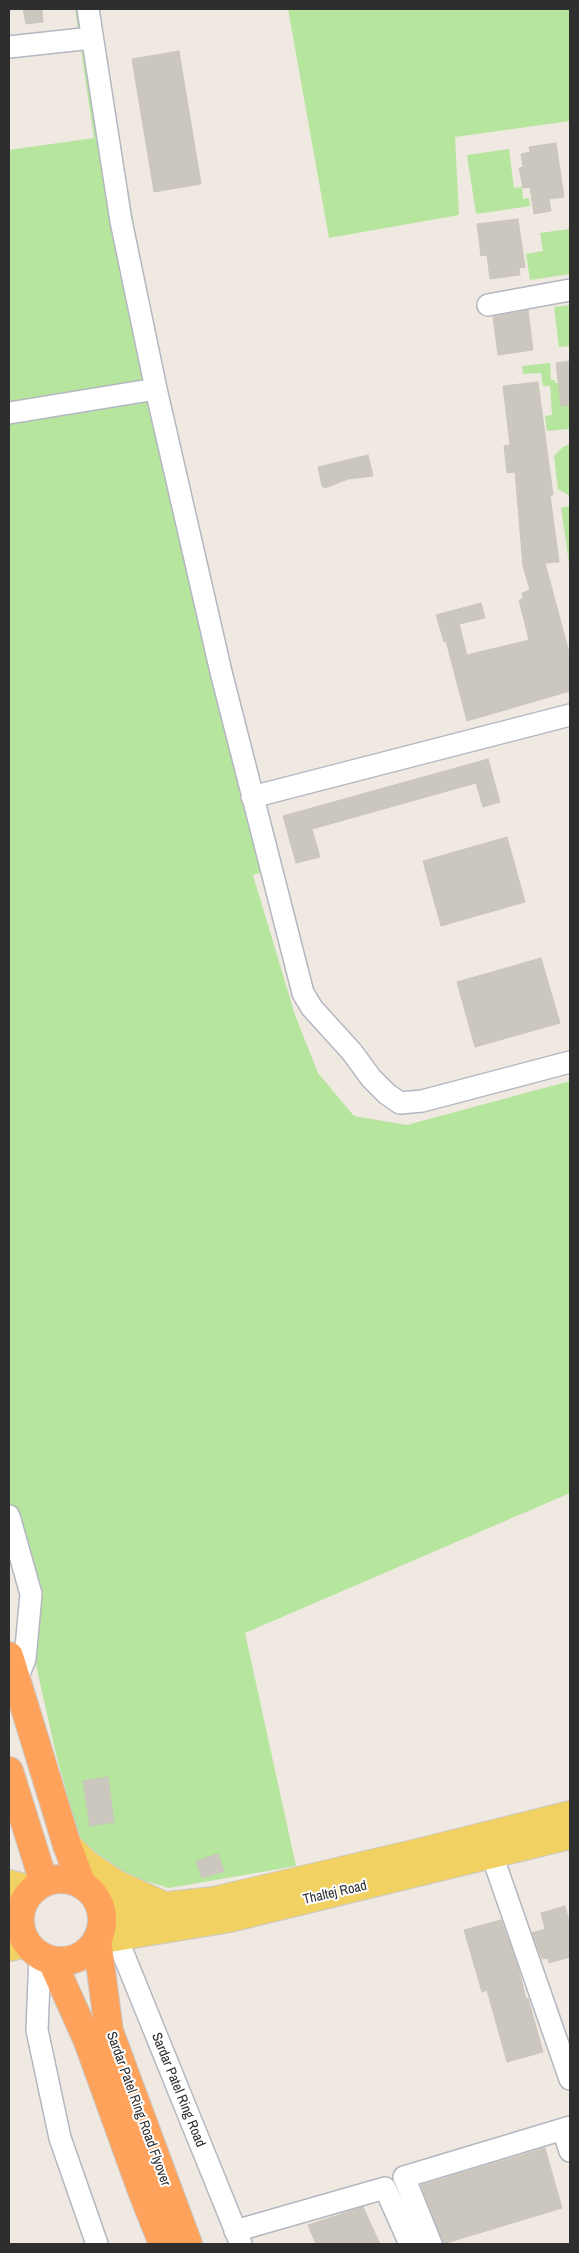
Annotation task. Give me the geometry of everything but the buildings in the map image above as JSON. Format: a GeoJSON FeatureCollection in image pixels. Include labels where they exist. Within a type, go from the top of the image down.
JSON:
{"type":"FeatureCollection","features":[{"type":"Feature","properties":{"kind":"highway"},"geometry":{"type":"LineString","coordinates":[[12,1668],[67,1845],[82,1885]]}},
{"type":"Feature","properties":{"kind":"highway"},"geometry":{"type":"LineString","coordinates":[[9,1771],[29,1886],[20,1912],[20,1925],[32,1952],[66,1961],[78,1958],[107,1938],[101,1931],[102,1913],[98,1902],[91,1892],[82,1885],[70,1880],[57,1879],[29,1886]]}},
{"type":"Feature","properties":{"kind":"highway","name":"Sardar Patel Ring Road Flyover"},"geometry":{"type":"LineString","coordinates":[[107,1938],[109,2031],[128,2119],[163,2244]]}},
{"type":"Feature","properties":{"kind":"highway","name":"Sardar Patel Ring Road Flyover"},"geometry":{"type":"LineString","coordinates":[[32,1952],[87,2040],[128,2119],[188,2244]]}},
{"type":"Feature","properties":{"kind":"main road"},"geometry":{"type":"LineString","coordinates":[[102,1913],[214,1901],[570,1815]]}},
{"type":"Feature","properties":{"kind":"main road","name":"Thaltej Road"},"geometry":{"type":"LineString","coordinates":[[107,1938],[230,1918],[570,1835]]}},
{"type":"Feature","properties":{"kind":"main road"},"geometry":{"type":"LineString","coordinates":[[67,1845],[85,1863],[116,1884],[165,1906]]}},
{"type":"Feature","properties":{"kind":"street"},"geometry":{"type":"LineString","coordinates":[[88,9],[121,221],[156,390],[252,798],[303,993],[312,1008],[387,1094],[400,1102],[422,1101],[570,1062]]}},
{"type":"Feature","properties":{"kind":"street"},"geometry":{"type":"LineString","coordinates":[[9,47],[92,38]]}},
{"type":"Feature","properties":{"kind":"street"},"geometry":{"type":"LineString","coordinates":[[488,304],[570,290]]}},
{"type":"Feature","properties":{"kind":"street"},"geometry":{"type":"LineString","coordinates":[[9,413],[156,390]]}},
{"type":"Feature","properties":{"kind":"street"},"geometry":{"type":"LineString","coordinates":[[252,798],[570,715]]}},
{"type":"Feature","properties":{"kind":"street"},"geometry":{"type":"LineString","coordinates":[[9,1516],[31,1594],[25,1658],[12,1668]]}},
{"type":"Feature","properties":{"kind":"street"},"geometry":{"type":"LineString","coordinates":[[492,1854],[570,2079]]}},
{"type":"Feature","properties":{"kind":"street","name":"Sardar Patel Ring Road"},"geometry":{"type":"LineString","coordinates":[[107,1938],[238,2238]]}},
{"type":"Feature","properties":{"kind":"street"},"geometry":{"type":"LineString","coordinates":[[32,1952],[37,2030],[60,2138],[97,2244]]}},
{"type":"Feature","properties":{"kind":"street"},"geometry":{"type":"LineString","coordinates":[[431,2244],[404,2177],[567,2128],[570,2151]]}},
{"type":"Feature","properties":{"kind":"street"},"geometry":{"type":"LineString","coordinates":[[238,2238],[385,2188],[410,2244]]}},
{"type":"Feature","properties":{"kind":"green space"},"geometry":{"type":"Polygon","coordinates":[[[75,9],[96,9],[163,388],[277,868],[253,875],[295,1015],[318,1073],[354,1116],[407,1125],[570,1081],[570,1493],[245,1633],[296,1866],[169,1888],[120,1873],[79,1838],[56,1754],[9,1545],[9,150],[94,138],[75,9]]]}},
{"type":"Feature","properties":{"kind":"green space"},"geometry":{"type":"Polygon","coordinates":[[[288,9],[570,9],[570,121],[455,137],[459,215],[329,238],[288,9]]]}},
{"type":"Feature","properties":{"kind":"green space"},"geometry":{"type":"Polygon","coordinates":[[[509,149],[514,188],[522,187],[523,199],[529,198],[530,206],[476,214],[467,155],[509,149]]]}},
{"type":"Feature","properties":{"kind":"green space"},"geometry":{"type":"Polygon","coordinates":[[[569,229],[570,274],[530,280],[526,254],[543,251],[540,233],[569,229]]]}},
{"type":"Feature","properties":{"kind":"green space"},"geometry":{"type":"Polygon","coordinates":[[[570,305],[570,346],[559,347],[554,307],[570,305]]]}},
{"type":"Feature","properties":{"kind":"green space"},"geometry":{"type":"Polygon","coordinates":[[[550,363],[551,380],[555,380],[555,383],[570,382],[570,429],[547,431],[545,416],[552,415],[550,386],[543,386],[541,373],[523,374],[522,366],[550,363]]]}},
{"type":"Feature","properties":{"kind":"green space"},"geometry":{"type":"Polygon","coordinates":[[[570,444],[570,496],[558,489],[554,456],[563,447],[570,444]]]}},
{"type":"Feature","properties":{"kind":"green space"},"geometry":{"type":"Polygon","coordinates":[[[570,506],[570,563],[569,563],[561,508],[570,506]]]}}]}
